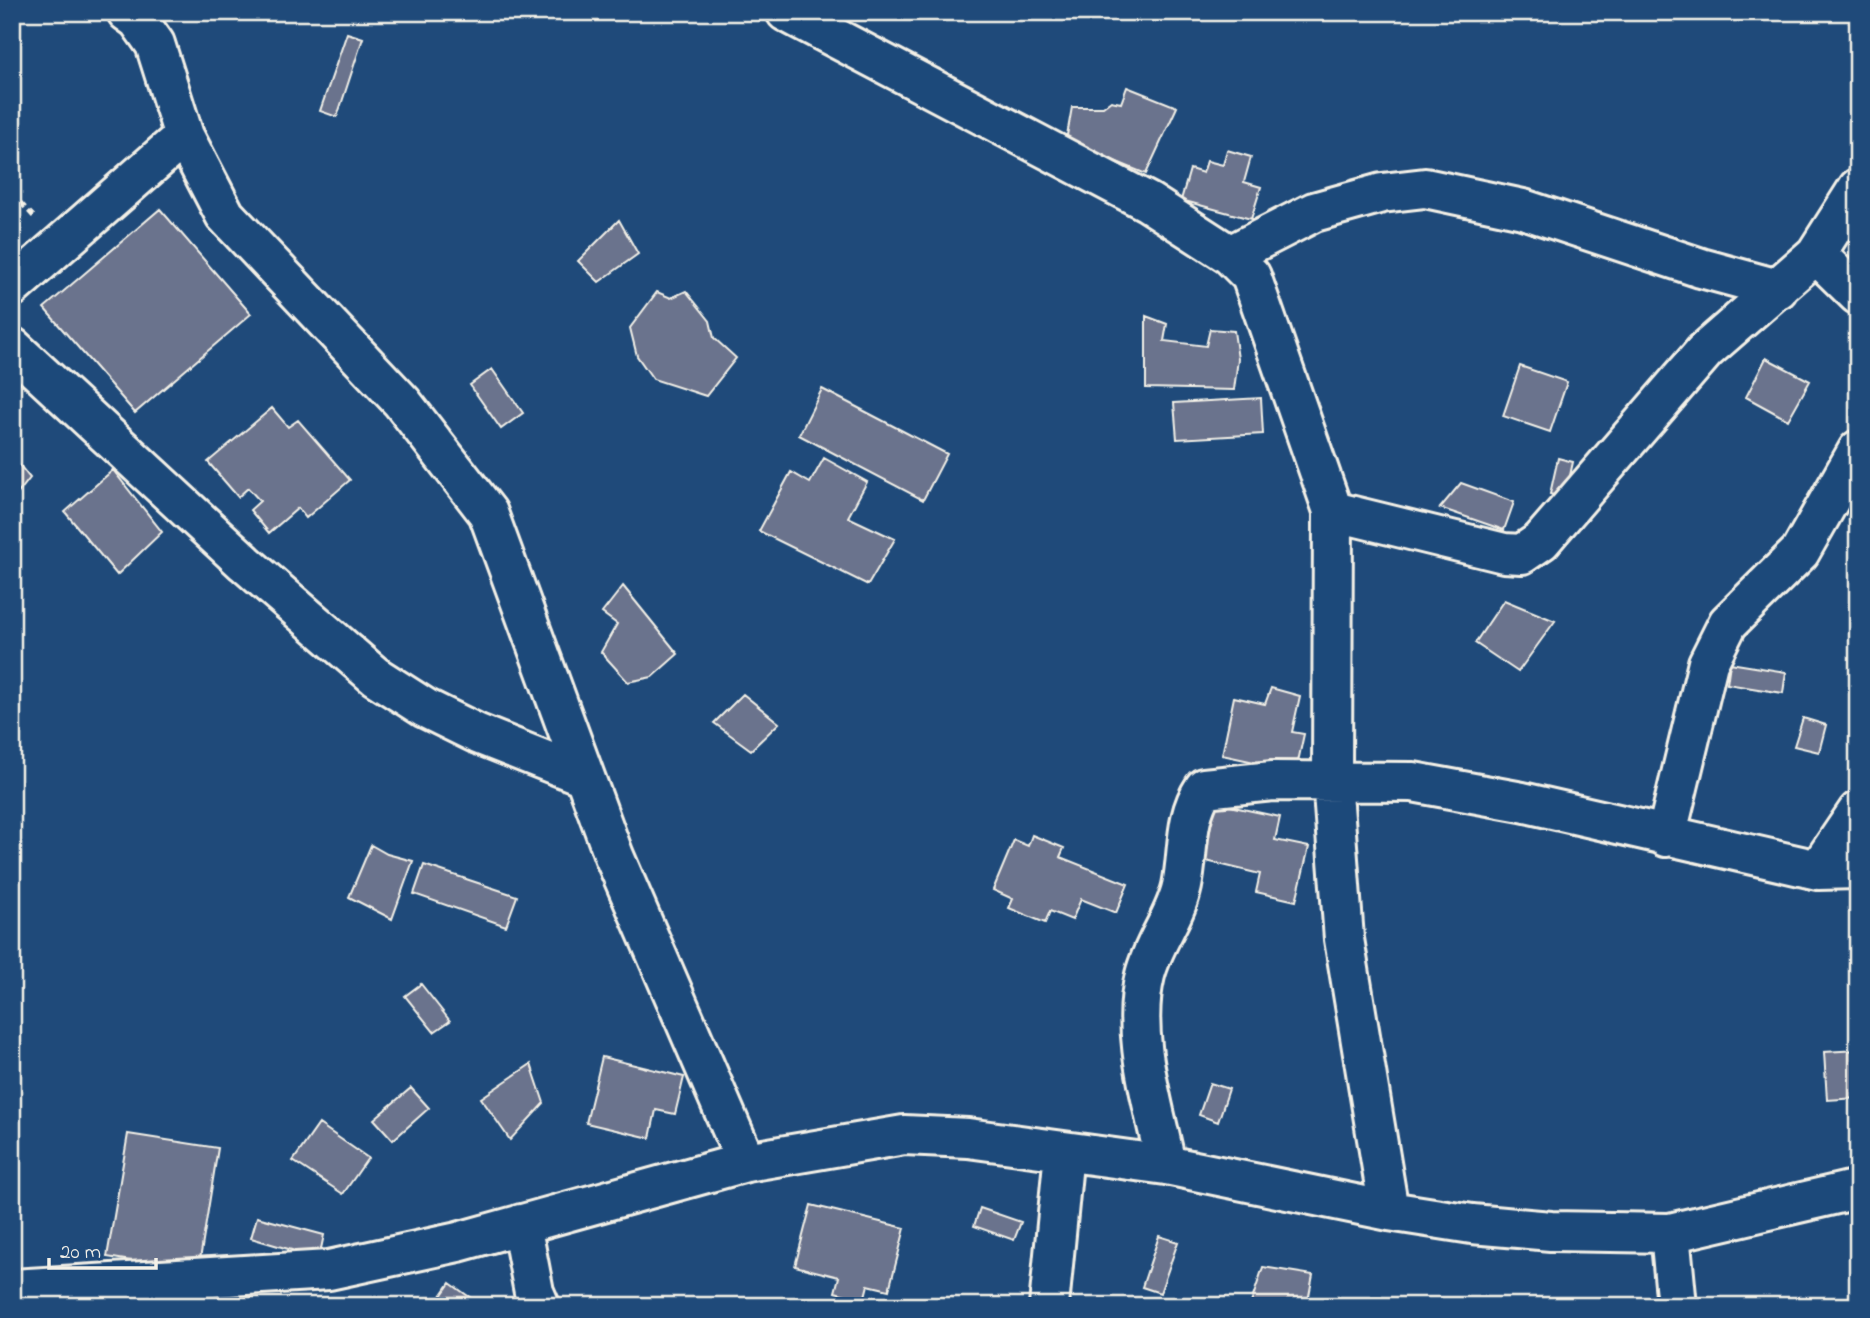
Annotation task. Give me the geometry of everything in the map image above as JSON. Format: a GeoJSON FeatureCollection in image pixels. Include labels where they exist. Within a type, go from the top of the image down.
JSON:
{"type":"FeatureCollection","features":[{"type":"Feature","properties":{"kind":"street"},"geometry":{"type":"LineString","coordinates":[[127,12],[138,20],[155,44],[184,136],[225,215],[402,402],[488,513],[614,856],[746,1162]]}},
{"type":"Feature","properties":{"kind":"street"},"geometry":{"type":"LineString","coordinates":[[786,12],[1148,202],[1230,255],[1251,275],[1333,511],[1330,661],[1332,779],[1344,939],[1389,1211]]}},
{"type":"Feature","properties":{"kind":"street"},"geometry":{"type":"LineString","coordinates":[[12,287],[184,136]]}},
{"type":"Feature","properties":{"kind":"street"},"geometry":{"type":"LineString","coordinates":[[1230,255],[1314,212],[1382,192],[1425,188],[1522,208],[1701,268],[1778,289]]}},
{"type":"Feature","properties":{"kind":"street"},"geometry":{"type":"LineString","coordinates":[[1333,511],[1504,553],[1522,554],[1541,541],[1705,351],[1816,254],[1858,188]]}},
{"type":"Feature","properties":{"kind":"street"},"geometry":{"type":"LineString","coordinates":[[1816,254],[1858,295]]}},
{"type":"Feature","properties":{"kind":"street"},"geometry":{"type":"LineString","coordinates":[[12,347],[245,563],[375,676],[425,708],[467,729],[584,776]]}},
{"type":"Feature","properties":{"kind":"street"},"geometry":{"type":"LineString","coordinates":[[1666,837],[1708,663],[1728,623],[1800,552],[1858,450]]}},
{"type":"Feature","properties":{"kind":"street"},"geometry":{"type":"LineString","coordinates":[[1166,1165],[1143,1053],[1140,1010],[1145,975],[1182,885],[1194,804],[1204,788],[1224,784],[1332,779],[1413,782],[1522,802],[1818,870],[1858,869]]}},
{"type":"Feature","properties":{"kind":"street"},"geometry":{"type":"LineString","coordinates":[[1818,870],[1858,811]]}},
{"type":"Feature","properties":{"kind":"street"},"geometry":{"type":"LineString","coordinates":[[12,1289],[329,1270],[521,1224],[746,1162],[904,1135],[968,1138],[1166,1165],[1389,1211],[1472,1224],[1538,1230],[1670,1233],[1858,1189]]}},
{"type":"Feature","properties":{"kind":"street"},"geometry":{"type":"LineString","coordinates":[[1049,1306],[1064,1152]]}},
{"type":"Feature","properties":{"kind":"street"},"geometry":{"type":"LineString","coordinates":[[521,1224],[534,1292],[540,1306]]}},
{"type":"Feature","properties":{"kind":"street"},"geometry":{"type":"LineString","coordinates":[[1670,1233],[1677,1306]]}},
{"type":"Feature","properties":{"kind":"building"},"geometry":{"type":"Polygon","coordinates":[[[347,33],[363,38],[337,117],[320,111],[347,33]]]}},
{"type":"Feature","properties":{"kind":"building"},"geometry":{"type":"Polygon","coordinates":[[[1127,87],[1177,107],[1146,174],[1066,141],[1072,107],[1103,107],[1111,101],[1121,103],[1127,87]]]}},
{"type":"Feature","properties":{"kind":"building"},"geometry":{"type":"Polygon","coordinates":[[[1227,150],[1251,157],[1244,182],[1261,187],[1251,219],[1181,200],[1190,169],[1203,173],[1207,161],[1223,165],[1227,150]]]}},
{"type":"Feature","properties":{"kind":"building"},"geometry":{"type":"Polygon","coordinates":[[[160,209],[251,314],[135,413],[44,308],[160,209]]]}},
{"type":"Feature","properties":{"kind":"building"},"geometry":{"type":"Polygon","coordinates":[[[619,220],[638,254],[599,282],[578,261],[619,220]]]}},
{"type":"Feature","properties":{"kind":"building"},"geometry":{"type":"Polygon","coordinates":[[[686,291],[710,321],[714,338],[736,358],[706,396],[653,379],[637,356],[630,328],[657,292],[671,298],[686,291]]]}},
{"type":"Feature","properties":{"kind":"building"},"geometry":{"type":"Polygon","coordinates":[[[1146,316],[1167,324],[1164,341],[1206,346],[1210,329],[1234,331],[1238,359],[1234,390],[1146,388],[1146,316]]]}},
{"type":"Feature","properties":{"kind":"building"},"geometry":{"type":"Polygon","coordinates":[[[1766,358],[1810,381],[1788,420],[1746,397],[1766,358]]]}},
{"type":"Feature","properties":{"kind":"building"},"geometry":{"type":"Polygon","coordinates":[[[1520,366],[1567,382],[1550,432],[1503,416],[1520,366]]]}},
{"type":"Feature","properties":{"kind":"building"},"geometry":{"type":"Polygon","coordinates":[[[492,369],[523,413],[501,429],[470,385],[492,369]]]}},
{"type":"Feature","properties":{"kind":"building"},"geometry":{"type":"Polygon","coordinates":[[[822,389],[947,454],[923,500],[799,435],[822,389]]]}},
{"type":"Feature","properties":{"kind":"building"},"geometry":{"type":"Polygon","coordinates":[[[1261,398],[1263,434],[1177,439],[1174,403],[1261,398]]]}},
{"type":"Feature","properties":{"kind":"building"},"geometry":{"type":"Polygon","coordinates":[[[272,408],[288,427],[298,420],[350,480],[306,518],[298,508],[269,533],[250,510],[260,501],[248,488],[238,497],[208,462],[272,408]]]}},
{"type":"Feature","properties":{"kind":"building"},"geometry":{"type":"Polygon","coordinates":[[[12,456],[30,478],[12,501],[12,456]]]}},
{"type":"Feature","properties":{"kind":"building"},"geometry":{"type":"Polygon","coordinates":[[[824,458],[867,482],[848,517],[895,539],[868,585],[759,531],[791,472],[810,483],[824,458]]]}},
{"type":"Feature","properties":{"kind":"building"},"geometry":{"type":"Polygon","coordinates":[[[1558,458],[1573,462],[1565,498],[1550,494],[1558,458]]]}},
{"type":"Feature","properties":{"kind":"building"},"geometry":{"type":"Polygon","coordinates":[[[113,470],[162,532],[117,575],[65,512],[113,470]]]}},
{"type":"Feature","properties":{"kind":"building"},"geometry":{"type":"Polygon","coordinates":[[[1461,483],[1514,502],[1504,530],[1440,508],[1461,483]]]}},
{"type":"Feature","properties":{"kind":"building"},"geometry":{"type":"Polygon","coordinates":[[[623,586],[678,654],[652,677],[628,682],[601,652],[617,624],[602,613],[623,586]]]}},
{"type":"Feature","properties":{"kind":"building"},"geometry":{"type":"Polygon","coordinates":[[[1504,600],[1555,621],[1518,672],[1475,643],[1504,600]]]}},
{"type":"Feature","properties":{"kind":"building"},"geometry":{"type":"Polygon","coordinates":[[[1730,663],[1786,672],[1783,693],[1727,684],[1730,663]]]}},
{"type":"Feature","properties":{"kind":"building"},"geometry":{"type":"Polygon","coordinates":[[[1271,688],[1300,696],[1292,732],[1304,734],[1296,771],[1222,755],[1234,697],[1265,704],[1271,688]]]}},
{"type":"Feature","properties":{"kind":"building"},"geometry":{"type":"Polygon","coordinates":[[[743,694],[779,723],[751,750],[714,723],[743,694]]]}},
{"type":"Feature","properties":{"kind":"building"},"geometry":{"type":"Polygon","coordinates":[[[1803,718],[1826,725],[1819,752],[1794,746],[1803,718]]]}},
{"type":"Feature","properties":{"kind":"building"},"geometry":{"type":"Polygon","coordinates":[[[1215,803],[1280,817],[1275,840],[1309,847],[1296,901],[1256,892],[1260,874],[1202,860],[1215,803]]]}},
{"type":"Feature","properties":{"kind":"building"},"geometry":{"type":"Polygon","coordinates":[[[1032,835],[1064,848],[1060,857],[1128,884],[1116,913],[1081,899],[1072,920],[1050,911],[1045,923],[1009,908],[1013,899],[993,890],[1014,840],[1028,846],[1032,835]]]}},
{"type":"Feature","properties":{"kind":"building"},"geometry":{"type":"Polygon","coordinates":[[[371,845],[387,854],[413,861],[392,919],[349,897],[371,845]]]}},
{"type":"Feature","properties":{"kind":"building"},"geometry":{"type":"Polygon","coordinates":[[[424,865],[517,896],[506,926],[414,894],[424,865]]]}},
{"type":"Feature","properties":{"kind":"building"},"geometry":{"type":"Polygon","coordinates":[[[421,984],[450,1021],[434,1032],[405,996],[421,984]]]}},
{"type":"Feature","properties":{"kind":"building"},"geometry":{"type":"Polygon","coordinates":[[[1858,1050],[1858,1098],[1827,1100],[1824,1052],[1858,1050]]]}},
{"type":"Feature","properties":{"kind":"building"},"geometry":{"type":"Polygon","coordinates":[[[602,1057],[684,1077],[675,1114],[656,1110],[650,1138],[586,1123],[602,1057]]]}},
{"type":"Feature","properties":{"kind":"building"},"geometry":{"type":"Polygon","coordinates":[[[531,1064],[544,1103],[510,1140],[481,1098],[531,1064]]]}},
{"type":"Feature","properties":{"kind":"building"},"geometry":{"type":"Polygon","coordinates":[[[1210,1083],[1229,1089],[1218,1122],[1199,1115],[1210,1083]]]}},
{"type":"Feature","properties":{"kind":"building"},"geometry":{"type":"Polygon","coordinates":[[[411,1088],[429,1108],[393,1140],[374,1119],[411,1088]]]}},
{"type":"Feature","properties":{"kind":"building"},"geometry":{"type":"Polygon","coordinates":[[[319,1124],[368,1158],[343,1194],[293,1161],[319,1124]]]}},
{"type":"Feature","properties":{"kind":"building"},"geometry":{"type":"Polygon","coordinates":[[[128,1134],[218,1148],[198,1272],[107,1257],[128,1134]]]}},
{"type":"Feature","properties":{"kind":"building"},"geometry":{"type":"Polygon","coordinates":[[[811,1205],[905,1228],[889,1290],[868,1285],[864,1300],[835,1292],[839,1277],[795,1266],[811,1205]]]}},
{"type":"Feature","properties":{"kind":"building"},"geometry":{"type":"Polygon","coordinates":[[[980,1208],[1021,1222],[1014,1240],[974,1226],[980,1208]]]}},
{"type":"Feature","properties":{"kind":"building"},"geometry":{"type":"Polygon","coordinates":[[[257,1217],[324,1235],[319,1258],[251,1238],[257,1217]]]}},
{"type":"Feature","properties":{"kind":"building"},"geometry":{"type":"Polygon","coordinates":[[[1159,1236],[1178,1242],[1160,1293],[1142,1287],[1159,1236]]]}},
{"type":"Feature","properties":{"kind":"building"},"geometry":{"type":"Polygon","coordinates":[[[1263,1267],[1313,1275],[1307,1306],[1250,1306],[1263,1267]]]}},
{"type":"Feature","properties":{"kind":"building"},"geometry":{"type":"Polygon","coordinates":[[[450,1283],[482,1306],[434,1306],[450,1283]]]}}]}
